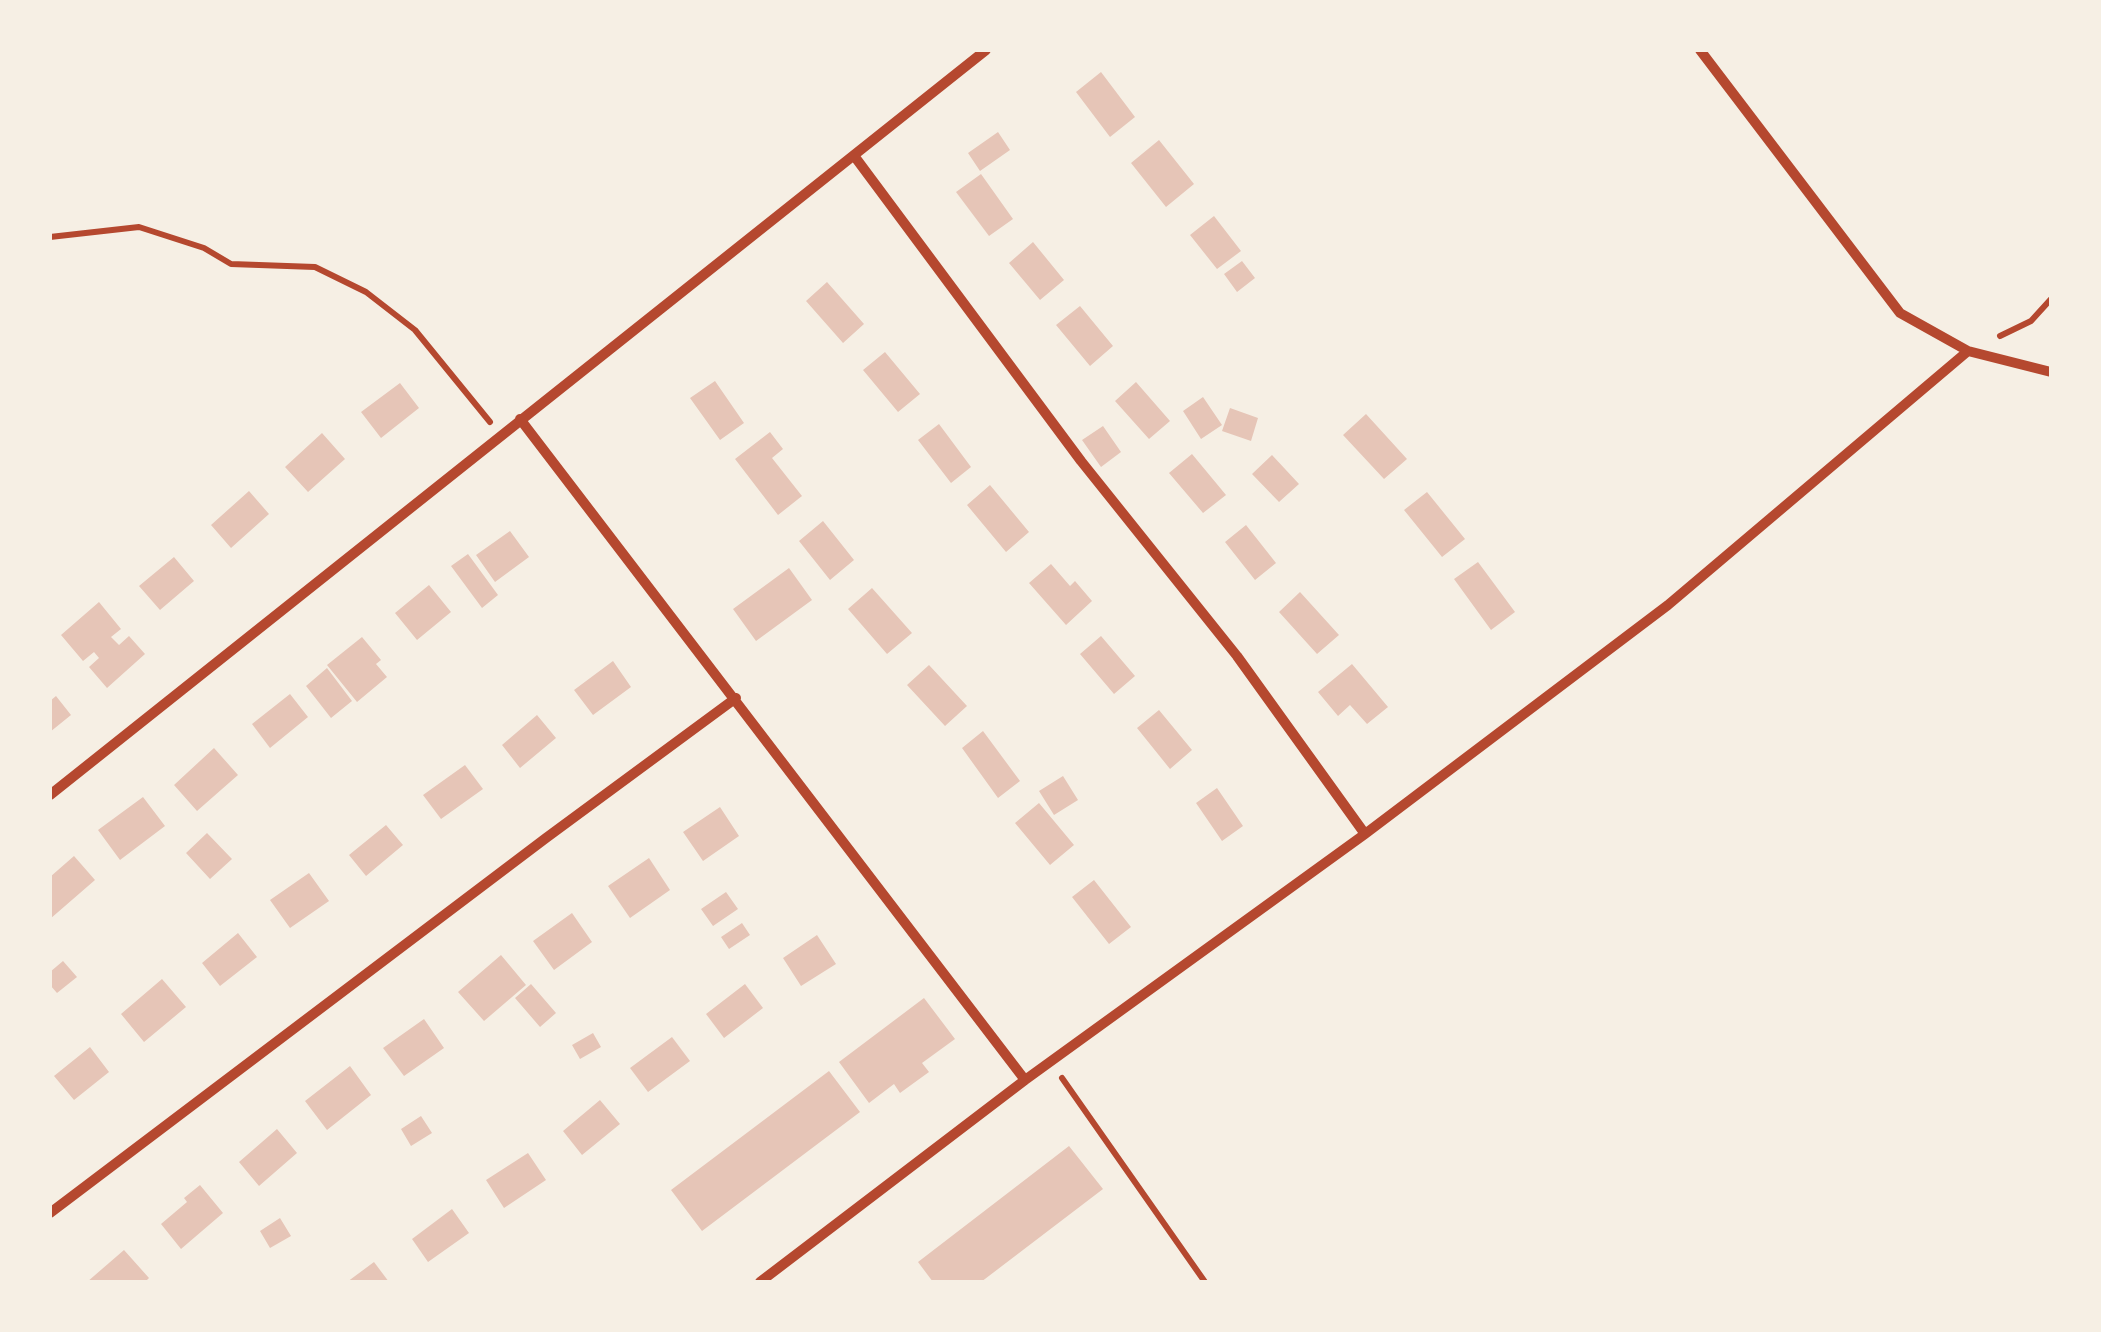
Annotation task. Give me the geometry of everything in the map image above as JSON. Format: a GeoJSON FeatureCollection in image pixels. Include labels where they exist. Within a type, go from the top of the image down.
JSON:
{"type":"FeatureCollection","features":[{"type":"Feature","properties":{"kind":"street"},"geometry":{"type":"LineString","coordinates":[[50,795],[986,50]]}},
{"type":"Feature","properties":{"kind":"street"},"geometry":{"type":"LineString","coordinates":[[1700,50],[1900,313],[1968,352],[2051,372]]}},
{"type":"Feature","properties":{"kind":"street"},"geometry":{"type":"LineString","coordinates":[[855,157],[1081,461],[1238,656],[1365,834]]}},
{"type":"Feature","properties":{"kind":"street"},"geometry":{"type":"LineString","coordinates":[[760,1282],[1026,1080],[1365,834],[1668,606],[1968,352]]}},
{"type":"Feature","properties":{"kind":"street"},"geometry":{"type":"LineString","coordinates":[[520,419],[1026,1080]]}},
{"type":"Feature","properties":{"kind":"street"},"geometry":{"type":"LineString","coordinates":[[50,1213],[736,698]]}},
{"type":"Feature","properties":{"kind":"path"},"geometry":{"type":"LineString","coordinates":[[50,237],[139,227],[204,248],[230,264],[315,267],[366,292],[415,330],[500,435]]}},
{"type":"Feature","properties":{"kind":"path"},"geometry":{"type":"LineString","coordinates":[[1968,352],[2030,321],[2051,299]]}},
{"type":"Feature","properties":{"kind":"path"},"geometry":{"type":"LineString","coordinates":[[1051,1062],[1204,1282]]}},
{"type":"Feature","properties":{"kind":"building"},"geometry":{"type":"Polygon","coordinates":[[[1101,72],[1135,117],[1110,137],[1076,92],[1101,72]]]}},
{"type":"Feature","properties":{"kind":"building"},"geometry":{"type":"Polygon","coordinates":[[[998,132],[1010,150],[980,171],[968,153],[998,132]]]}},
{"type":"Feature","properties":{"kind":"building"},"geometry":{"type":"Polygon","coordinates":[[[1159,140],[1194,184],[1166,207],[1131,163],[1159,140]]]}},
{"type":"Feature","properties":{"kind":"building"},"geometry":{"type":"Polygon","coordinates":[[[981,174],[1013,219],[989,236],[956,192],[981,174]]]}},
{"type":"Feature","properties":{"kind":"building"},"geometry":{"type":"Polygon","coordinates":[[[1214,216],[1241,251],[1217,269],[1190,235],[1214,216]]]}},
{"type":"Feature","properties":{"kind":"building"},"geometry":{"type":"Polygon","coordinates":[[[1033,242],[1064,280],[1040,300],[1009,263],[1033,242]]]}},
{"type":"Feature","properties":{"kind":"building"},"geometry":{"type":"Polygon","coordinates":[[[1242,261],[1255,278],[1237,292],[1224,274],[1242,261]]]}},
{"type":"Feature","properties":{"kind":"building"},"geometry":{"type":"Polygon","coordinates":[[[827,282],[864,324],[843,343],[806,301],[827,282]]]}},
{"type":"Feature","properties":{"kind":"building"},"geometry":{"type":"Polygon","coordinates":[[[1080,306],[1113,346],[1090,366],[1056,325],[1080,306]]]}},
{"type":"Feature","properties":{"kind":"building"},"geometry":{"type":"Polygon","coordinates":[[[885,352],[920,394],[898,412],[863,370],[885,352]]]}},
{"type":"Feature","properties":{"kind":"building"},"geometry":{"type":"Polygon","coordinates":[[[715,381],[744,423],[720,440],[690,398],[715,381]]]}},
{"type":"Feature","properties":{"kind":"building"},"geometry":{"type":"Polygon","coordinates":[[[1136,382],[1170,421],[1149,439],[1115,401],[1136,382]]]}},
{"type":"Feature","properties":{"kind":"building"},"geometry":{"type":"Polygon","coordinates":[[[400,383],[419,408],[381,438],[361,412],[400,383]]]}},
{"type":"Feature","properties":{"kind":"building"},"geometry":{"type":"Polygon","coordinates":[[[1203,397],[1222,425],[1201,439],[1183,411],[1203,397]]]}},
{"type":"Feature","properties":{"kind":"building"},"geometry":{"type":"Polygon","coordinates":[[[1230,408],[1258,418],[1251,441],[1222,431],[1230,408]]]}},
{"type":"Feature","properties":{"kind":"building"},"geometry":{"type":"Polygon","coordinates":[[[1366,414],[1407,459],[1384,479],[1343,435],[1366,414]]]}},
{"type":"Feature","properties":{"kind":"building"},"geometry":{"type":"Polygon","coordinates":[[[939,424],[971,467],[951,483],[918,440],[939,424]]]}},
{"type":"Feature","properties":{"kind":"building"},"geometry":{"type":"Polygon","coordinates":[[[1103,426],[1121,452],[1101,467],[1082,440],[1103,426]]]}},
{"type":"Feature","properties":{"kind":"building"},"geometry":{"type":"Polygon","coordinates":[[[770,432],[783,449],[772,458],[802,496],[778,515],[735,459],[770,432]]]}},
{"type":"Feature","properties":{"kind":"building"},"geometry":{"type":"Polygon","coordinates":[[[322,433],[345,459],[308,492],[285,467],[322,433]]]}},
{"type":"Feature","properties":{"kind":"building"},"geometry":{"type":"Polygon","coordinates":[[[1192,454],[1226,495],[1203,513],[1169,473],[1192,454]]]}},
{"type":"Feature","properties":{"kind":"building"},"geometry":{"type":"Polygon","coordinates":[[[1272,455],[1299,484],[1279,502],[1252,474],[1272,455]]]}},
{"type":"Feature","properties":{"kind":"building"},"geometry":{"type":"Polygon","coordinates":[[[990,485],[1029,532],[1006,552],[967,505],[990,485]]]}},
{"type":"Feature","properties":{"kind":"building"},"geometry":{"type":"Polygon","coordinates":[[[249,491],[269,514],[231,548],[211,525],[249,491]]]}},
{"type":"Feature","properties":{"kind":"building"},"geometry":{"type":"Polygon","coordinates":[[[1427,492],[1465,539],[1442,557],[1404,510],[1427,492]]]}},
{"type":"Feature","properties":{"kind":"building"},"geometry":{"type":"Polygon","coordinates":[[[823,521],[854,560],[830,580],[799,541],[823,521]]]}},
{"type":"Feature","properties":{"kind":"building"},"geometry":{"type":"Polygon","coordinates":[[[1246,525],[1276,563],[1255,580],[1225,542],[1246,525]]]}},
{"type":"Feature","properties":{"kind":"building"},"geometry":{"type":"Polygon","coordinates":[[[510,531],[529,557],[495,582],[476,555],[510,531]]]}},
{"type":"Feature","properties":{"kind":"building"},"geometry":{"type":"Polygon","coordinates":[[[468,554],[498,595],[482,608],[451,566],[468,554]]]}},
{"type":"Feature","properties":{"kind":"building"},"geometry":{"type":"Polygon","coordinates":[[[174,557],[194,581],[160,610],[139,586],[174,557]]]}},
{"type":"Feature","properties":{"kind":"building"},"geometry":{"type":"Polygon","coordinates":[[[1478,562],[1515,612],[1491,630],[1454,579],[1478,562]]]}},
{"type":"Feature","properties":{"kind":"building"},"geometry":{"type":"Polygon","coordinates":[[[1051,564],[1070,586],[1075,581],[1092,601],[1066,625],[1029,583],[1051,564]]]}},
{"type":"Feature","properties":{"kind":"building"},"geometry":{"type":"Polygon","coordinates":[[[789,568],[812,600],[756,641],[733,609],[789,568]]]}},
{"type":"Feature","properties":{"kind":"building"},"geometry":{"type":"Polygon","coordinates":[[[429,585],[451,612],[417,640],[395,613],[429,585]]]}},
{"type":"Feature","properties":{"kind":"building"},"geometry":{"type":"Polygon","coordinates":[[[872,588],[912,633],[887,654],[848,609],[872,588]]]}},
{"type":"Feature","properties":{"kind":"building"},"geometry":{"type":"Polygon","coordinates":[[[1300,592],[1339,635],[1317,654],[1279,612],[1300,592]]]}},
{"type":"Feature","properties":{"kind":"building"},"geometry":{"type":"Polygon","coordinates":[[[99,602],[121,629],[111,637],[119,645],[129,636],[145,654],[107,688],[89,667],[99,658],[94,652],[83,661],[61,635],[99,602]]]}},
{"type":"Feature","properties":{"kind":"building"},"geometry":{"type":"Polygon","coordinates":[[[1101,636],[1135,676],[1114,694],[1080,654],[1101,636]]]}},
{"type":"Feature","properties":{"kind":"building"},"geometry":{"type":"Polygon","coordinates":[[[362,637],[381,660],[376,664],[387,677],[357,702],[327,665],[362,637]]]}},
{"type":"Feature","properties":{"kind":"building"},"geometry":{"type":"Polygon","coordinates":[[[613,661],[631,687],[593,715],[574,690],[613,661]]]}},
{"type":"Feature","properties":{"kind":"building"},"geometry":{"type":"Polygon","coordinates":[[[1352,664],[1388,707],[1367,724],[1350,705],[1338,716],[1318,692],[1352,664]]]}},
{"type":"Feature","properties":{"kind":"building"},"geometry":{"type":"Polygon","coordinates":[[[929,665],[967,706],[945,726],[907,685],[929,665]]]}},
{"type":"Feature","properties":{"kind":"building"},"geometry":{"type":"Polygon","coordinates":[[[327,668],[352,701],[331,718],[306,686],[327,668]]]}},
{"type":"Feature","properties":{"kind":"building"},"geometry":{"type":"Polygon","coordinates":[[[290,694],[308,717],[270,748],[252,724],[290,694]]]}},
{"type":"Feature","properties":{"kind":"building"},"geometry":{"type":"Polygon","coordinates":[[[56,696],[71,715],[50,732],[50,701],[56,696]]]}},
{"type":"Feature","properties":{"kind":"building"},"geometry":{"type":"Polygon","coordinates":[[[1159,710],[1192,750],[1170,769],[1137,728],[1159,710]]]}},
{"type":"Feature","properties":{"kind":"building"},"geometry":{"type":"Polygon","coordinates":[[[537,715],[556,738],[520,768],[502,745],[537,715]]]}},
{"type":"Feature","properties":{"kind":"building"},"geometry":{"type":"Polygon","coordinates":[[[983,731],[1020,781],[998,798],[962,748],[983,731]]]}},
{"type":"Feature","properties":{"kind":"building"},"geometry":{"type":"Polygon","coordinates":[[[214,748],[238,775],[197,811],[174,785],[214,748]]]}},
{"type":"Feature","properties":{"kind":"building"},"geometry":{"type":"Polygon","coordinates":[[[465,765],[483,789],[441,819],[423,795],[465,765]]]}},
{"type":"Feature","properties":{"kind":"building"},"geometry":{"type":"Polygon","coordinates":[[[1063,776],[1078,800],[1054,815],[1039,791],[1063,776]]]}},
{"type":"Feature","properties":{"kind":"building"},"geometry":{"type":"Polygon","coordinates":[[[1217,788],[1243,826],[1222,841],[1196,803],[1217,788]]]}},
{"type":"Feature","properties":{"kind":"building"},"geometry":{"type":"Polygon","coordinates":[[[143,797],[165,826],[120,860],[98,830],[143,797]]]}},
{"type":"Feature","properties":{"kind":"building"},"geometry":{"type":"Polygon","coordinates":[[[1039,803],[1074,845],[1050,865],[1015,823],[1039,803]]]}},
{"type":"Feature","properties":{"kind":"building"},"geometry":{"type":"Polygon","coordinates":[[[720,807],[739,836],[703,861],[683,832],[720,807]]]}},
{"type":"Feature","properties":{"kind":"building"},"geometry":{"type":"Polygon","coordinates":[[[386,825],[403,845],[366,876],[349,855],[386,825]]]}},
{"type":"Feature","properties":{"kind":"building"},"geometry":{"type":"Polygon","coordinates":[[[207,833],[232,859],[210,879],[186,853],[207,833]]]}},
{"type":"Feature","properties":{"kind":"building"},"geometry":{"type":"Polygon","coordinates":[[[74,856],[95,880],[50,919],[50,877],[74,856]]]}},
{"type":"Feature","properties":{"kind":"building"},"geometry":{"type":"Polygon","coordinates":[[[649,858],[670,890],[630,918],[608,886],[649,858]]]}},
{"type":"Feature","properties":{"kind":"building"},"geometry":{"type":"Polygon","coordinates":[[[309,873],[329,901],[290,928],[270,900],[309,873]]]}},
{"type":"Feature","properties":{"kind":"building"},"geometry":{"type":"Polygon","coordinates":[[[1094,880],[1131,927],[1109,944],[1072,897],[1094,880]]]}},
{"type":"Feature","properties":{"kind":"building"},"geometry":{"type":"Polygon","coordinates":[[[726,892],[738,909],[713,926],[701,909],[726,892]]]}},
{"type":"Feature","properties":{"kind":"building"},"geometry":{"type":"Polygon","coordinates":[[[572,913],[592,942],[554,970],[533,941],[572,913]]]}},
{"type":"Feature","properties":{"kind":"building"},"geometry":{"type":"Polygon","coordinates":[[[742,923],[750,935],[729,949],[721,937],[742,923]]]}},
{"type":"Feature","properties":{"kind":"building"},"geometry":{"type":"Polygon","coordinates":[[[238,933],[257,957],[220,986],[202,963],[238,933]]]}},
{"type":"Feature","properties":{"kind":"building"},"geometry":{"type":"Polygon","coordinates":[[[817,935],[836,964],[801,986],[783,958],[817,935]]]}},
{"type":"Feature","properties":{"kind":"building"},"geometry":{"type":"Polygon","coordinates":[[[501,955],[526,985],[484,1021],[458,992],[501,955]]]}},
{"type":"Feature","properties":{"kind":"building"},"geometry":{"type":"Polygon","coordinates":[[[63,961],[77,977],[57,993],[50,985],[50,972],[63,961]]]}},
{"type":"Feature","properties":{"kind":"building"},"geometry":{"type":"Polygon","coordinates":[[[162,979],[186,1007],[144,1042],[121,1014],[162,979]]]}},
{"type":"Feature","properties":{"kind":"building"},"geometry":{"type":"Polygon","coordinates":[[[531,984],[556,1013],[540,1027],[515,998],[531,984]]]}},
{"type":"Feature","properties":{"kind":"building"},"geometry":{"type":"Polygon","coordinates":[[[745,984],[763,1008],[724,1038],[706,1014],[745,984]]]}},
{"type":"Feature","properties":{"kind":"building"},"geometry":{"type":"Polygon","coordinates":[[[924,998],[955,1039],[922,1063],[929,1072],[900,1093],[894,1084],[869,1103],[839,1062],[924,998]]]}},
{"type":"Feature","properties":{"kind":"building"},"geometry":{"type":"Polygon","coordinates":[[[424,1019],[444,1048],[404,1076],[383,1048],[424,1019]]]}},
{"type":"Feature","properties":{"kind":"building"},"geometry":{"type":"Polygon","coordinates":[[[593,1033],[601,1047],[580,1059],[572,1045],[593,1033]]]}},
{"type":"Feature","properties":{"kind":"building"},"geometry":{"type":"Polygon","coordinates":[[[672,1037],[690,1061],[648,1092],[630,1068],[672,1037]]]}},
{"type":"Feature","properties":{"kind":"building"},"geometry":{"type":"Polygon","coordinates":[[[90,1047],[109,1072],[74,1100],[54,1076],[90,1047]]]}},
{"type":"Feature","properties":{"kind":"building"},"geometry":{"type":"Polygon","coordinates":[[[350,1066],[371,1095],[327,1130],[305,1101],[350,1066]]]}},
{"type":"Feature","properties":{"kind":"building"},"geometry":{"type":"Polygon","coordinates":[[[829,1071],[860,1112],[702,1231],[671,1190],[829,1071]]]}},
{"type":"Feature","properties":{"kind":"building"},"geometry":{"type":"Polygon","coordinates":[[[600,1100],[620,1124],[582,1155],[563,1131],[600,1100]]]}},
{"type":"Feature","properties":{"kind":"building"},"geometry":{"type":"Polygon","coordinates":[[[421,1116],[432,1133],[411,1146],[401,1129],[421,1116]]]}},
{"type":"Feature","properties":{"kind":"building"},"geometry":{"type":"Polygon","coordinates":[[[277,1129],[297,1153],[259,1186],[239,1162],[277,1129]]]}},
{"type":"Feature","properties":{"kind":"building"},"geometry":{"type":"Polygon","coordinates":[[[1069,1146],[1103,1189],[981,1282],[933,1282],[918,1262],[1069,1146]]]}},
{"type":"Feature","properties":{"kind":"building"},"geometry":{"type":"Polygon","coordinates":[[[528,1153],[546,1180],[504,1208],[486,1180],[528,1153]]]}},
{"type":"Feature","properties":{"kind":"building"},"geometry":{"type":"Polygon","coordinates":[[[200,1185],[223,1213],[181,1249],[161,1224],[200,1185]]]}},
{"type":"Feature","properties":{"kind":"building"},"geometry":{"type":"Polygon","coordinates":[[[452,1209],[469,1233],[428,1262],[412,1239],[452,1209]]]}},
{"type":"Feature","properties":{"kind":"building"},"geometry":{"type":"Polygon","coordinates":[[[280,1218],[291,1236],[270,1248],[260,1231],[280,1218]]]}},
{"type":"Feature","properties":{"kind":"building"},"geometry":{"type":"Polygon","coordinates":[[[124,1250],[149,1278],[145,1282],[87,1282],[124,1250]]]}},
{"type":"Feature","properties":{"kind":"building"},"geometry":{"type":"Polygon","coordinates":[[[374,1262],[389,1282],[347,1282],[374,1262]]]}}]}
